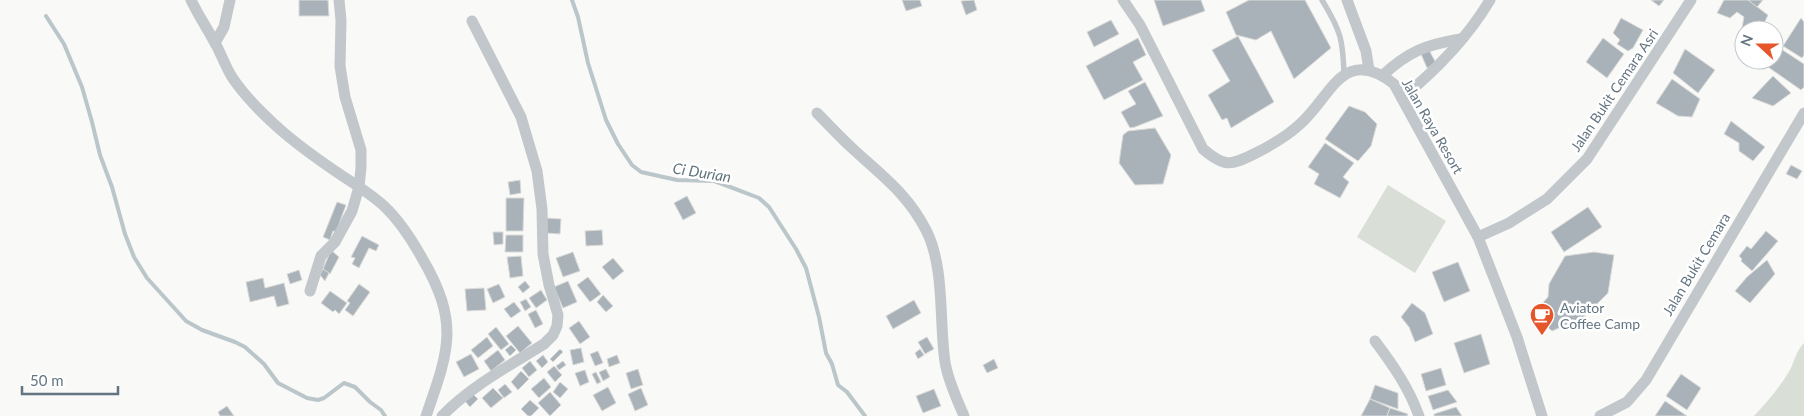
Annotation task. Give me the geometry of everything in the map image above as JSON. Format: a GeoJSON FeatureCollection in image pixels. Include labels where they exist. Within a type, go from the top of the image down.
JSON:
{"type":"FeatureCollection","features":[{"type":"Feature","properties":{"kind":"street"},"geometry":{"type":"LineString","coordinates":[[191,0],[233,79],[254,104],[282,131],[313,156],[385,206],[405,232],[435,280],[444,304],[447,321],[446,349],[443,365],[426,416]]}},
{"type":"Feature","properties":{"kind":"street"},"geometry":{"type":"LineString","coordinates":[[215,43],[224,27],[230,0]]}},
{"type":"Feature","properties":{"kind":"street"},"geometry":{"type":"LineString","coordinates":[[310,290],[321,256],[335,242],[352,211],[359,187],[361,150],[344,97],[340,66],[341,20],[339,0]]}},
{"type":"Feature","properties":{"kind":"street"},"geometry":{"type":"LineString","coordinates":[[1122,0],[1140,25],[1203,149],[1216,160],[1225,164],[1235,164],[1272,144],[1300,125],[1331,86],[1344,75],[1369,70],[1366,51],[1347,0]]}},
{"type":"Feature","properties":{"kind":"street"},"geometry":{"type":"LineString","coordinates":[[1402,98],[1427,76],[1460,39],[1490,0]]}},
{"type":"Feature","properties":{"kind":"street","name":"Jalan Bukit Cemara Asri"},"geometry":{"type":"LineString","coordinates":[[1478,237],[1509,223],[1547,199],[1587,159],[1691,0]]}},
{"type":"Feature","properties":{"kind":"street"},"geometry":{"type":"LineString","coordinates":[[442,416],[479,385],[544,344],[553,335],[557,326],[558,316],[549,285],[544,254],[542,209],[534,162],[521,116],[472,21]]}},
{"type":"Feature","properties":{"kind":"street"},"geometry":{"type":"LineString","coordinates":[[1383,75],[1409,54],[1431,44],[1460,39]]}},
{"type":"Feature","properties":{"kind":"street","name":"Jalan Raya Resort"},"geometry":{"type":"LineString","coordinates":[[1369,70],[1383,75],[1394,84],[1478,237],[1517,338],[1542,416]]}},
{"type":"Feature","properties":{"kind":"street"},"geometry":{"type":"LineString","coordinates":[[817,113],[902,194],[926,232],[934,252],[940,292],[940,313],[946,364],[950,382],[964,416]]}},
{"type":"Feature","properties":{"kind":"street","name":"Jalan Bukit Cemara"},"geometry":{"type":"LineString","coordinates":[[1600,416],[1610,413],[1627,402],[1646,380],[1804,113]]}},
{"type":"Feature","properties":{"kind":"street"},"geometry":{"type":"LineString","coordinates":[[1376,341],[1414,400],[1419,416]]}},
{"type":"Feature","properties":{"kind":"lane"},"geometry":{"type":"LineString","coordinates":[[1322,0],[1335,21],[1340,34],[1344,75]]}},
{"type":"Feature","properties":{"kind":"shaded area"},"geometry":{"type":"Polygon","coordinates":[[[1388,185],[1446,221],[1415,273],[1357,237],[1388,185]]]}},
{"type":"Feature","properties":{"kind":"shaded area"},"geometry":{"type":"Polygon","coordinates":[[[1804,343],[1804,416],[1754,416],[1783,381],[1804,343]]]}},
{"type":"Feature","properties":{"kind":"building"},"geometry":{"type":"Polygon","coordinates":[[[299,0],[328,0],[329,16],[299,16],[299,0]]]}},
{"type":"Feature","properties":{"kind":"building"},"geometry":{"type":"Polygon","coordinates":[[[902,0],[920,0],[922,6],[906,11],[902,0]]]}},
{"type":"Feature","properties":{"kind":"building"},"geometry":{"type":"Polygon","coordinates":[[[974,0],[977,10],[966,15],[961,1],[974,0]]]}},
{"type":"Feature","properties":{"kind":"building"},"geometry":{"type":"Polygon","coordinates":[[[1154,0],[1201,0],[1205,11],[1163,26],[1154,0]]]}},
{"type":"Feature","properties":{"kind":"building"},"geometry":{"type":"Polygon","coordinates":[[[1249,0],[1305,0],[1331,48],[1294,79],[1271,31],[1256,40],[1236,35],[1226,12],[1249,0]]]}},
{"type":"Feature","properties":{"kind":"building"},"geometry":{"type":"Polygon","coordinates":[[[1651,0],[1664,0],[1659,6],[1651,0]]]}},
{"type":"Feature","properties":{"kind":"building"},"geometry":{"type":"Polygon","coordinates":[[[1724,0],[1748,0],[1768,15],[1766,20],[1743,20],[1744,17],[1737,12],[1730,18],[1717,13],[1724,0]]]}},
{"type":"Feature","properties":{"kind":"building"},"geometry":{"type":"Polygon","coordinates":[[[1748,0],[1763,0],[1757,7],[1748,0]]]}},
{"type":"Feature","properties":{"kind":"building"},"geometry":{"type":"Polygon","coordinates":[[[1621,18],[1643,30],[1633,48],[1628,51],[1617,44],[1620,40],[1613,33],[1621,18]]]}},
{"type":"Feature","properties":{"kind":"building"},"geometry":{"type":"Polygon","coordinates":[[[1801,18],[1804,22],[1804,55],[1802,58],[1784,47],[1801,18]]]}},
{"type":"Feature","properties":{"kind":"building"},"geometry":{"type":"Polygon","coordinates":[[[1111,20],[1119,34],[1094,47],[1087,32],[1111,20]]]}},
{"type":"Feature","properties":{"kind":"building"},"geometry":{"type":"Polygon","coordinates":[[[1238,36],[1274,102],[1231,128],[1227,118],[1222,120],[1208,95],[1230,81],[1212,50],[1238,36]]]}},
{"type":"Feature","properties":{"kind":"building"},"geometry":{"type":"Polygon","coordinates":[[[1138,38],[1146,55],[1133,62],[1143,80],[1104,100],[1086,66],[1138,38]]]}},
{"type":"Feature","properties":{"kind":"building"},"geometry":{"type":"Polygon","coordinates":[[[1603,38],[1624,54],[1607,78],[1586,62],[1603,38]]]}},
{"type":"Feature","properties":{"kind":"building"},"geometry":{"type":"Polygon","coordinates":[[[1685,49],[1715,70],[1698,93],[1673,73],[1685,49]]]}},
{"type":"Feature","properties":{"kind":"building"},"geometry":{"type":"Polygon","coordinates":[[[1429,50],[1436,63],[1427,68],[1421,54],[1429,50]]]}},
{"type":"Feature","properties":{"kind":"building"},"geometry":{"type":"Polygon","coordinates":[[[1784,51],[1804,64],[1804,87],[1801,90],[1772,70],[1784,70],[1784,51]]]}},
{"type":"Feature","properties":{"kind":"building"},"geometry":{"type":"Polygon","coordinates":[[[1773,76],[1791,93],[1773,106],[1752,98],[1773,76]]]}},
{"type":"Feature","properties":{"kind":"building"},"geometry":{"type":"Polygon","coordinates":[[[1672,79],[1700,99],[1692,117],[1678,116],[1656,103],[1672,79]]]}},
{"type":"Feature","properties":{"kind":"building"},"geometry":{"type":"Polygon","coordinates":[[[1145,82],[1163,116],[1130,128],[1121,112],[1136,104],[1128,91],[1145,82]]]}},
{"type":"Feature","properties":{"kind":"building"},"geometry":{"type":"Polygon","coordinates":[[[1349,106],[1365,112],[1377,124],[1371,146],[1358,161],[1325,139],[1349,106]]]}},
{"type":"Feature","properties":{"kind":"building"},"geometry":{"type":"Polygon","coordinates":[[[1731,121],[1765,147],[1753,161],[1739,151],[1739,143],[1724,134],[1731,121]]]}},
{"type":"Feature","properties":{"kind":"building"},"geometry":{"type":"Polygon","coordinates":[[[1155,128],[1171,155],[1163,184],[1135,185],[1119,163],[1123,135],[1128,131],[1155,128]]]}},
{"type":"Feature","properties":{"kind":"building"},"geometry":{"type":"Polygon","coordinates":[[[1325,143],[1354,163],[1343,177],[1349,182],[1340,198],[1314,184],[1319,174],[1308,167],[1325,143]]]}},
{"type":"Feature","properties":{"kind":"building"},"geometry":{"type":"Polygon","coordinates":[[[1791,165],[1802,171],[1797,179],[1786,174],[1791,165]]]}},
{"type":"Feature","properties":{"kind":"building"},"geometry":{"type":"Polygon","coordinates":[[[520,180],[521,193],[510,195],[508,182],[520,180]]]}},
{"type":"Feature","properties":{"kind":"building"},"geometry":{"type":"Polygon","coordinates":[[[687,196],[696,213],[683,220],[674,203],[687,196]]]}},
{"type":"Feature","properties":{"kind":"building"},"geometry":{"type":"Polygon","coordinates":[[[506,198],[524,198],[523,231],[506,231],[506,198]]]}},
{"type":"Feature","properties":{"kind":"building"},"geometry":{"type":"Polygon","coordinates":[[[337,202],[346,205],[336,232],[333,231],[330,240],[323,237],[337,202]]]}},
{"type":"Feature","properties":{"kind":"building"},"geometry":{"type":"Polygon","coordinates":[[[1588,207],[1602,227],[1564,252],[1551,232],[1588,207]]]}},
{"type":"Feature","properties":{"kind":"building"},"geometry":{"type":"Polygon","coordinates":[[[547,218],[561,219],[560,234],[546,233],[547,218]]]}},
{"type":"Feature","properties":{"kind":"building"},"geometry":{"type":"Polygon","coordinates":[[[602,230],[603,245],[586,246],[585,231],[602,230]]]}},
{"type":"Feature","properties":{"kind":"building"},"geometry":{"type":"Polygon","coordinates":[[[1766,231],[1778,241],[1752,271],[1741,261],[1742,259],[1739,256],[1747,246],[1751,249],[1766,231]]]}},
{"type":"Feature","properties":{"kind":"building"},"geometry":{"type":"Polygon","coordinates":[[[493,232],[503,232],[503,244],[494,245],[493,232]]]}},
{"type":"Feature","properties":{"kind":"building"},"geometry":{"type":"Polygon","coordinates":[[[506,235],[523,235],[523,252],[505,252],[506,235]]]}},
{"type":"Feature","properties":{"kind":"building"},"geometry":{"type":"Polygon","coordinates":[[[362,236],[379,245],[376,251],[369,248],[359,268],[352,264],[355,258],[351,257],[362,236]]]}},
{"type":"Feature","properties":{"kind":"building"},"geometry":{"type":"Polygon","coordinates":[[[331,250],[339,257],[330,274],[323,269],[331,250]]]}},
{"type":"Feature","properties":{"kind":"building"},"geometry":{"type":"Polygon","coordinates":[[[573,252],[580,271],[563,277],[556,258],[573,252]]]}},
{"type":"Feature","properties":{"kind":"building"},"geometry":{"type":"Polygon","coordinates":[[[1594,252],[1614,255],[1608,293],[1584,317],[1552,331],[1533,314],[1548,297],[1549,284],[1565,256],[1594,252]]]}},
{"type":"Feature","properties":{"kind":"building"},"geometry":{"type":"Polygon","coordinates":[[[521,256],[523,276],[510,278],[507,257],[521,256]]]}},
{"type":"Feature","properties":{"kind":"building"},"geometry":{"type":"Polygon","coordinates":[[[613,258],[624,271],[613,280],[602,267],[613,258]]]}},
{"type":"Feature","properties":{"kind":"building"},"geometry":{"type":"Polygon","coordinates":[[[1767,260],[1775,274],[1750,303],[1735,291],[1747,277],[1767,260]]]}},
{"type":"Feature","properties":{"kind":"building"},"geometry":{"type":"Polygon","coordinates":[[[1458,262],[1470,291],[1444,302],[1432,272],[1458,262]]]}},
{"type":"Feature","properties":{"kind":"building"},"geometry":{"type":"Polygon","coordinates":[[[323,269],[329,273],[325,281],[320,275],[323,269]]]}},
{"type":"Feature","properties":{"kind":"building"},"geometry":{"type":"Polygon","coordinates":[[[299,270],[302,280],[290,284],[287,274],[299,270]]]}},
{"type":"Feature","properties":{"kind":"building"},"geometry":{"type":"Polygon","coordinates":[[[588,277],[601,294],[590,302],[577,285],[588,277]]]}},
{"type":"Feature","properties":{"kind":"building"},"geometry":{"type":"Polygon","coordinates":[[[263,278],[265,288],[284,283],[289,304],[277,307],[274,296],[250,302],[246,282],[263,278]]]}},
{"type":"Feature","properties":{"kind":"building"},"geometry":{"type":"Polygon","coordinates":[[[525,281],[530,287],[523,293],[518,287],[525,281]]]}},
{"type":"Feature","properties":{"kind":"building"},"geometry":{"type":"Polygon","coordinates":[[[568,281],[577,302],[563,308],[554,287],[568,281]]]}},
{"type":"Feature","properties":{"kind":"building"},"geometry":{"type":"Polygon","coordinates":[[[359,284],[370,292],[353,316],[345,310],[350,303],[347,301],[359,284]]]}},
{"type":"Feature","properties":{"kind":"building"},"geometry":{"type":"Polygon","coordinates":[[[499,284],[505,297],[493,303],[487,289],[499,284]]]}},
{"type":"Feature","properties":{"kind":"building"},"geometry":{"type":"Polygon","coordinates":[[[484,288],[486,310],[467,311],[465,289],[484,288]]]}},
{"type":"Feature","properties":{"kind":"building"},"geometry":{"type":"Polygon","coordinates":[[[541,290],[547,300],[536,308],[529,298],[541,290]]]}},
{"type":"Feature","properties":{"kind":"building"},"geometry":{"type":"Polygon","coordinates":[[[330,291],[347,303],[339,314],[321,303],[330,291]]]}},
{"type":"Feature","properties":{"kind":"building"},"geometry":{"type":"Polygon","coordinates":[[[603,295],[613,306],[606,312],[597,302],[603,295]]]}},
{"type":"Feature","properties":{"kind":"building"},"geometry":{"type":"Polygon","coordinates":[[[526,299],[531,307],[525,311],[520,302],[526,299]]]}},
{"type":"Feature","properties":{"kind":"building"},"geometry":{"type":"Polygon","coordinates":[[[914,300],[921,313],[893,329],[886,316],[914,300]]]}},
{"type":"Feature","properties":{"kind":"building"},"geometry":{"type":"Polygon","coordinates":[[[514,302],[521,311],[511,318],[504,309],[514,302]]]}},
{"type":"Feature","properties":{"kind":"building"},"geometry":{"type":"Polygon","coordinates":[[[1412,303],[1425,313],[1433,334],[1415,342],[1409,327],[1401,317],[1412,303]]]}},
{"type":"Feature","properties":{"kind":"building"},"geometry":{"type":"Polygon","coordinates":[[[536,310],[543,324],[535,328],[528,314],[536,310]]]}},
{"type":"Feature","properties":{"kind":"building"},"geometry":{"type":"Polygon","coordinates":[[[579,321],[590,337],[580,344],[569,328],[579,321]]]}},
{"type":"Feature","properties":{"kind":"building"},"geometry":{"type":"Polygon","coordinates":[[[518,326],[532,343],[520,353],[506,336],[518,326]]]}},
{"type":"Feature","properties":{"kind":"building"},"geometry":{"type":"Polygon","coordinates":[[[496,327],[509,344],[501,350],[488,334],[496,327]]]}},
{"type":"Feature","properties":{"kind":"building"},"geometry":{"type":"Polygon","coordinates":[[[1481,334],[1490,364],[1464,373],[1454,343],[1481,334]]]}},
{"type":"Feature","properties":{"kind":"building"},"geometry":{"type":"Polygon","coordinates":[[[487,337],[493,346],[478,358],[471,350],[487,337]]]}},
{"type":"Feature","properties":{"kind":"building"},"geometry":{"type":"Polygon","coordinates":[[[927,337],[934,349],[925,354],[918,342],[927,337]]]}},
{"type":"Feature","properties":{"kind":"building"},"geometry":{"type":"Polygon","coordinates":[[[511,345],[516,350],[510,356],[505,350],[511,345]]]}},
{"type":"Feature","properties":{"kind":"building"},"geometry":{"type":"Polygon","coordinates":[[[581,348],[584,362],[573,365],[570,350],[581,348]]]}},
{"type":"Feature","properties":{"kind":"building"},"geometry":{"type":"Polygon","coordinates":[[[560,349],[563,352],[553,362],[550,359],[560,349]]]}},
{"type":"Feature","properties":{"kind":"building"},"geometry":{"type":"Polygon","coordinates":[[[920,349],[924,355],[918,359],[915,353],[920,349]]]}},
{"type":"Feature","properties":{"kind":"building"},"geometry":{"type":"Polygon","coordinates":[[[498,350],[505,360],[491,371],[484,361],[498,350]]]}},
{"type":"Feature","properties":{"kind":"building"},"geometry":{"type":"Polygon","coordinates":[[[598,351],[603,363],[595,366],[590,354],[598,351]]]}},
{"type":"Feature","properties":{"kind":"building"},"geometry":{"type":"Polygon","coordinates":[[[471,354],[479,369],[464,377],[456,362],[471,354]]]}},
{"type":"Feature","properties":{"kind":"building"},"geometry":{"type":"Polygon","coordinates":[[[543,355],[548,362],[542,368],[536,361],[543,355]]]}},
{"type":"Feature","properties":{"kind":"building"},"geometry":{"type":"Polygon","coordinates":[[[617,355],[620,363],[609,367],[607,359],[617,355]]]}},
{"type":"Feature","properties":{"kind":"building"},"geometry":{"type":"Polygon","coordinates":[[[994,359],[998,368],[987,373],[983,365],[994,359]]]}},
{"type":"Feature","properties":{"kind":"building"},"geometry":{"type":"Polygon","coordinates":[[[530,361],[537,370],[529,377],[522,368],[530,361]]]}},
{"type":"Feature","properties":{"kind":"building"},"geometry":{"type":"Polygon","coordinates":[[[563,361],[566,365],[559,370],[556,366],[563,361]]]}},
{"type":"Feature","properties":{"kind":"building"},"geometry":{"type":"Polygon","coordinates":[[[554,366],[562,375],[555,382],[547,372],[554,366]]]}},
{"type":"Feature","properties":{"kind":"building"},"geometry":{"type":"Polygon","coordinates":[[[1441,368],[1446,385],[1426,391],[1421,374],[1441,368]]]}},
{"type":"Feature","properties":{"kind":"building"},"geometry":{"type":"Polygon","coordinates":[[[606,369],[610,377],[603,381],[599,372],[606,369]]]}},
{"type":"Feature","properties":{"kind":"building"},"geometry":{"type":"Polygon","coordinates":[[[638,369],[643,385],[631,389],[626,373],[638,369]]]}},
{"type":"Feature","properties":{"kind":"building"},"geometry":{"type":"Polygon","coordinates":[[[585,370],[589,382],[580,386],[575,373],[585,370]]]}},
{"type":"Feature","properties":{"kind":"building"},"geometry":{"type":"Polygon","coordinates":[[[521,371],[529,379],[518,390],[511,382],[521,371]]]}},
{"type":"Feature","properties":{"kind":"building"},"geometry":{"type":"Polygon","coordinates":[[[596,372],[601,382],[597,384],[592,374],[596,372]]]}},
{"type":"Feature","properties":{"kind":"building"},"geometry":{"type":"Polygon","coordinates":[[[1681,374],[1701,388],[1687,410],[1666,396],[1681,374]]]}},
{"type":"Feature","properties":{"kind":"building"},"geometry":{"type":"Polygon","coordinates":[[[544,378],[551,387],[539,398],[531,389],[544,378]]]}},
{"type":"Feature","properties":{"kind":"building"},"geometry":{"type":"Polygon","coordinates":[[[560,382],[568,389],[560,398],[553,392],[560,382]]]}},
{"type":"Feature","properties":{"kind":"building"},"geometry":{"type":"Polygon","coordinates":[[[505,384],[512,392],[504,398],[498,390],[505,384]]]}},
{"type":"Feature","properties":{"kind":"building"},"geometry":{"type":"Polygon","coordinates":[[[1375,385],[1398,393],[1398,409],[1370,399],[1375,385]]]}},
{"type":"Feature","properties":{"kind":"building"},"geometry":{"type":"Polygon","coordinates":[[[608,387],[616,403],[602,411],[593,395],[608,387]]]}},
{"type":"Feature","properties":{"kind":"building"},"geometry":{"type":"Polygon","coordinates":[[[493,388],[503,398],[491,408],[482,398],[493,388]]]}},
{"type":"Feature","properties":{"kind":"building"},"geometry":{"type":"Polygon","coordinates":[[[641,388],[648,405],[635,411],[628,394],[641,388]]]}},
{"type":"Feature","properties":{"kind":"building"},"geometry":{"type":"Polygon","coordinates":[[[934,389],[941,406],[923,413],[916,396],[934,389]]]}},
{"type":"Feature","properties":{"kind":"building"},"geometry":{"type":"Polygon","coordinates":[[[1448,390],[1457,402],[1433,410],[1428,396],[1448,390]]]}},
{"type":"Feature","properties":{"kind":"building"},"geometry":{"type":"Polygon","coordinates":[[[471,392],[478,399],[470,407],[464,400],[471,392]]]}},
{"type":"Feature","properties":{"kind":"building"},"geometry":{"type":"Polygon","coordinates":[[[550,392],[561,405],[550,416],[538,403],[550,392]]]}},
{"type":"Feature","properties":{"kind":"building"},"geometry":{"type":"Polygon","coordinates":[[[1370,399],[1390,408],[1387,416],[1361,416],[1370,399]]]}},
{"type":"Feature","properties":{"kind":"building"},"geometry":{"type":"Polygon","coordinates":[[[530,400],[539,408],[531,416],[528,416],[521,409],[530,400]]]}},
{"type":"Feature","properties":{"kind":"building"},"geometry":{"type":"Polygon","coordinates":[[[1665,401],[1687,416],[1655,416],[1665,401]]]}},
{"type":"Feature","properties":{"kind":"building"},"geometry":{"type":"Polygon","coordinates":[[[227,406],[234,416],[220,416],[218,412],[227,406]]]}},
{"type":"Feature","properties":{"kind":"building"},"geometry":{"type":"Polygon","coordinates":[[[1456,407],[1462,416],[1434,416],[1434,414],[1456,407]]]}},
{"type":"Feature","properties":{"kind":"building"},"geometry":{"type":"Polygon","coordinates":[[[1390,408],[1408,414],[1407,416],[1387,416],[1390,408]]]}},
{"type":"Feature","properties":{"kind":"waterway","name":"Ci Durian"},"geometry":{"type":"LineString","coordinates":[[572,0],[578,17],[588,63],[606,120],[618,144],[632,165],[641,172],[677,180],[714,181],[759,198],[769,207],[806,268],[826,353],[832,364],[838,385],[847,392],[865,416]]}},
{"type":"Feature","properties":{"kind":"waterway"},"geometry":{"type":"LineString","coordinates":[[46,16],[64,44],[82,87],[100,155],[112,187],[125,234],[134,257],[147,278],[186,321],[202,330],[245,347],[264,364],[278,383],[307,398],[318,400],[324,398],[344,383],[355,387],[381,410],[385,416]]}},
{"type":"Feature","properties":{"kind":"place","name":"Aviator Coffee Camp"},"geometry":{"type":"Point","coordinates":[1542,336]}}]}
